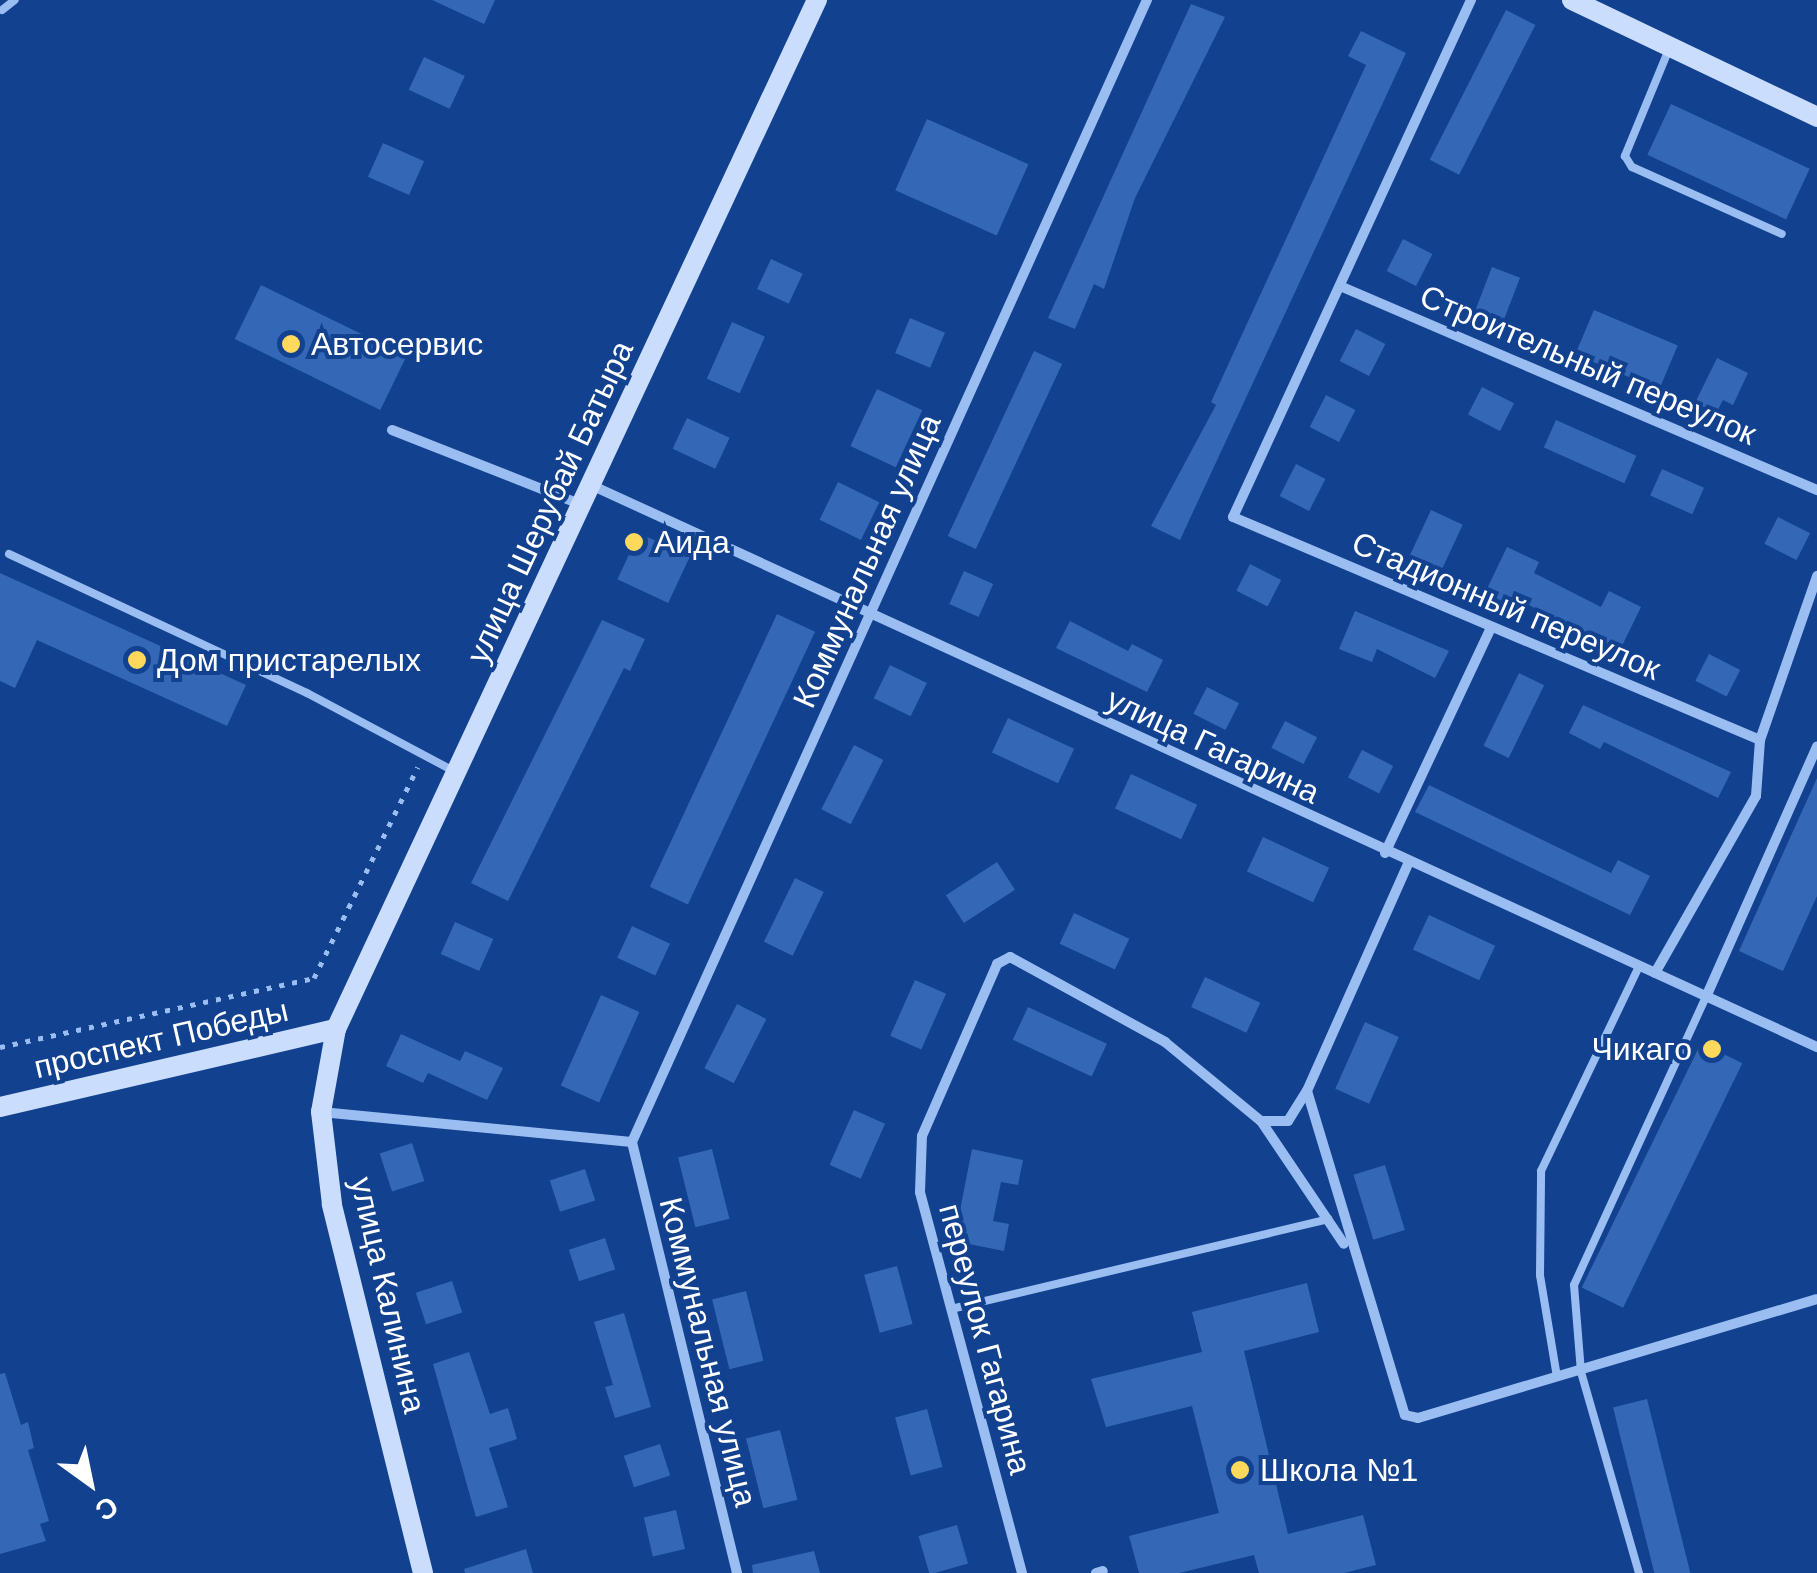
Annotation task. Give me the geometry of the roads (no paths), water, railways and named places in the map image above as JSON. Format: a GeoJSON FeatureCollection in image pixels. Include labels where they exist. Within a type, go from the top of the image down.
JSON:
{"type":"FeatureCollection","features":[{"type":"Feature","properties":{"kind":"street","name":"улица Шерубай Батыра"},"geometry":{"type":"LineString","coordinates":[[336,1029],[817,0]]}},
{"type":"Feature","properties":{"kind":"street","name":"Коммунальная улица"},"geometry":{"type":"LineString","coordinates":[[736,1573],[632,1142],[1147,0]]}},
{"type":"Feature","properties":{"kind":"street"},"geometry":{"type":"LineString","coordinates":[[1340,286],[1471,0]]}},
{"type":"Feature","properties":{"kind":"street"},"geometry":{"type":"LineString","coordinates":[[1572,0],[1817,117]]}},
{"type":"Feature","properties":{"kind":"street","name":"Строительный переулок"},"geometry":{"type":"LineString","coordinates":[[1340,286],[1817,490]]}},
{"type":"Feature","properties":{"kind":"street","name":"Стадионный переулок"},"geometry":{"type":"LineString","coordinates":[[1340,286],[1233,517],[1760,740]]}},
{"type":"Feature","properties":{"kind":"street"},"geometry":{"type":"LineString","coordinates":[[392,430],[581,504]]}},
{"type":"Feature","properties":{"kind":"street","name":"улица Гагарина"},"geometry":{"type":"LineString","coordinates":[[591,484],[1384,853],[1817,1047]]}},
{"type":"Feature","properties":{"kind":"street"},"geometry":{"type":"LineString","coordinates":[[1655,973],[1756,796],[1760,740],[1817,576]]}},
{"type":"Feature","properties":{"kind":"street"},"geometry":{"type":"LineString","coordinates":[[1384,853],[1491,628]]}},
{"type":"Feature","properties":{"kind":"street"},"geometry":{"type":"LineString","coordinates":[[1706,996],[1817,747]]}},
{"type":"Feature","properties":{"kind":"street"},"geometry":{"type":"LineString","coordinates":[[1262,1120],[1288,1122],[1306,1091],[1408,864]]}},
{"type":"Feature","properties":{"kind":"street","name":"переулок Гагарина"},"geometry":{"type":"LineString","coordinates":[[1022,1573],[920,1192],[922,1136],[997,964],[1010,957],[1166,1042],[1262,1120]]}},
{"type":"Feature","properties":{"kind":"street","name":"проспект Победы"},"geometry":{"type":"LineString","coordinates":[[0,1107],[336,1029]]}},
{"type":"Feature","properties":{"kind":"street","name":"улица Калинина"},"geometry":{"type":"LineString","coordinates":[[336,1029],[321,1112],[332,1204],[423,1573]]}},
{"type":"Feature","properties":{"kind":"street"},"geometry":{"type":"LineString","coordinates":[[1306,1091],[1351,1254],[1405,1415],[1418,1418],[1817,1299]]}},
{"type":"Feature","properties":{"kind":"street"},"geometry":{"type":"LineString","coordinates":[[321,1112],[632,1142]]}},
{"type":"Feature","properties":{"kind":"street"},"geometry":{"type":"LineString","coordinates":[[1262,1120],[1351,1254]]}},
{"type":"Feature","properties":{"kind":"lane"},"geometry":{"type":"LineString","coordinates":[[1,12],[7,0]]}},
{"type":"Feature","properties":{"kind":"lane"},"geometry":{"type":"LineString","coordinates":[[1,12],[15,0]]}},
{"type":"Feature","properties":{"kind":"lane"},"geometry":{"type":"LineString","coordinates":[[1670,49],[1624,156],[1632,167],[1782,234]]}},
{"type":"Feature","properties":{"kind":"lane"},"geometry":{"type":"LineString","coordinates":[[8,554],[307,692],[456,772]]}},
{"type":"Feature","properties":{"kind":"lane"},"geometry":{"type":"LineString","coordinates":[[1557,1378],[1540,1275],[1541,1171],[1639,966]]}},
{"type":"Feature","properties":{"kind":"lane"},"geometry":{"type":"LineString","coordinates":[[1638,1573],[1581,1372],[1574,1286],[1706,996]]}},
{"type":"Feature","properties":{"kind":"lane"},"geometry":{"type":"LineString","coordinates":[[951,1310],[1328,1220]]}},
{"type":"Feature","properties":{"kind":"place","name":"Автосервис"},"geometry":{"type":"Point","coordinates":[291,344]}},
{"type":"Feature","properties":{"kind":"place","name":"Аида"},"geometry":{"type":"Point","coordinates":[634,542]}},
{"type":"Feature","properties":{"kind":"place","name":"Дом пристарелых"},"geometry":{"type":"Point","coordinates":[137,660]}},
{"type":"Feature","properties":{"kind":"place","name":"Чикаго"},"geometry":{"type":"Point","coordinates":[1712,1049]}},
{"type":"Feature","properties":{"kind":"place","name":"Школа №1"},"geometry":{"type":"Point","coordinates":[1240,1470]}}]}
